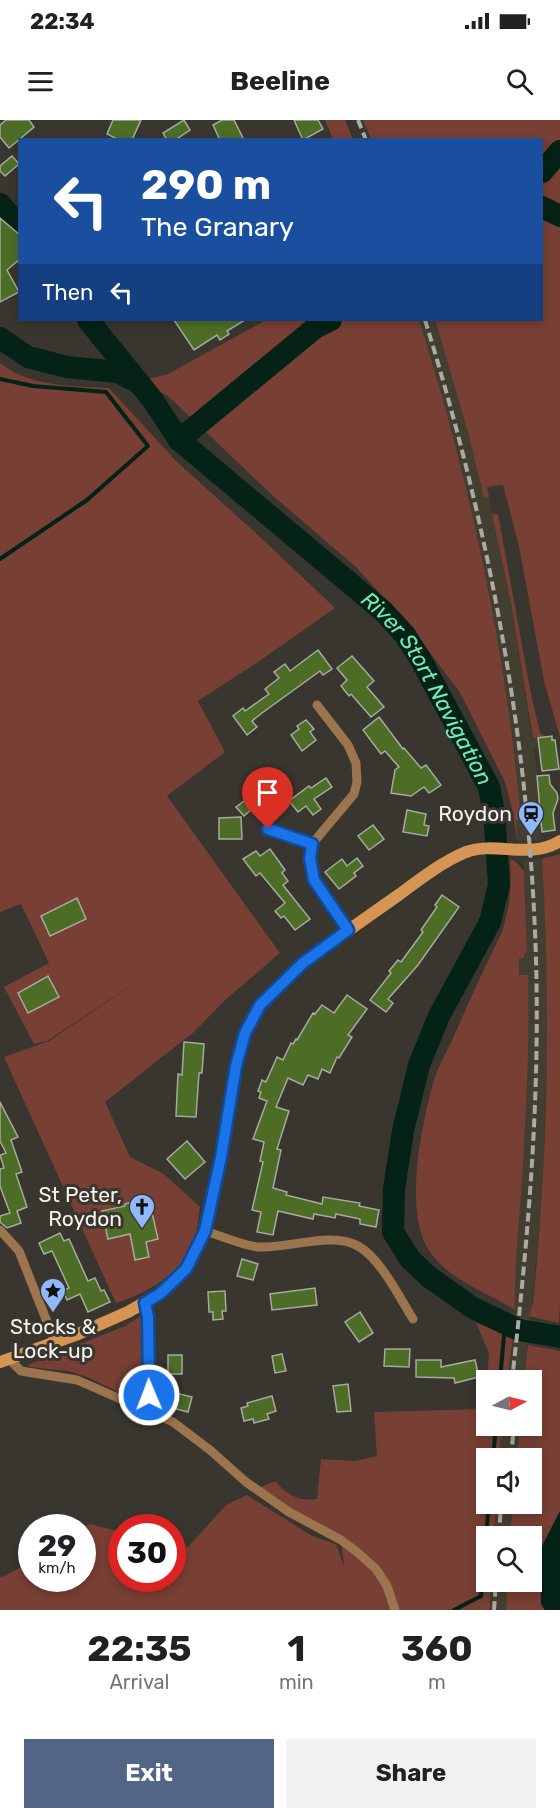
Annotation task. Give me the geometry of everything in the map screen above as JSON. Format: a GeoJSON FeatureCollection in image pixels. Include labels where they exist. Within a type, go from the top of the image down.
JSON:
{"type":"FeatureCollection","features":[{"type":"Feature","properties":{"kind":"main road"},"geometry":{"type":"LineString","coordinates":[[4,1361],[106,1322],[145,1303],[161,1293],[186,1269],[205,1231],[221,1157],[236,1066],[245,1033],[260,1005],[303,963],[444,864],[467,852],[485,849],[544,848],[560,841]]}},
{"type":"Feature","properties":{"kind":"street"},"geometry":{"type":"LineString","coordinates":[[317,705],[348,745],[356,763],[357,782],[354,794],[312,844],[310,859],[314,880],[348,930]]}},
{"type":"Feature","properties":{"kind":"street"},"geometry":{"type":"LineString","coordinates":[[268,829],[312,844]]}},
{"type":"Feature","properties":{"kind":"street"},"geometry":{"type":"LineString","coordinates":[[0,1230],[19,1251],[55,1342]]}},
{"type":"Feature","properties":{"kind":"street"},"geometry":{"type":"LineString","coordinates":[[205,1231],[255,1247],[324,1241],[344,1242],[358,1246],[374,1258],[413,1319]]}},
{"type":"Feature","properties":{"kind":"street"},"geometry":{"type":"LineString","coordinates":[[145,1303],[148,1317],[150,1411]]}},
{"type":"Feature","properties":{"kind":"street"},"geometry":{"type":"LineString","coordinates":[[4,1361],[21,1371],[77,1380],[173,1422],[210,1450],[246,1482],[289,1512],[341,1539],[357,1552],[376,1569],[387,1586],[395,1610]]}},
{"type":"Feature","properties":{"kind":"shaded area"},"geometry":{"type":"Polygon","coordinates":[[[325,120],[345,120],[353,138],[333,138],[325,120]]]}},
{"type":"Feature","properties":{"kind":"shaded area"},"geometry":{"type":"Polygon","coordinates":[[[363,120],[560,120],[560,737],[544,681],[519,546],[503,485],[487,487],[489,497],[484,498],[468,432],[435,321],[543,321],[543,138],[371,138],[363,120]]]}},
{"type":"Feature","properties":{"kind":"shaded area"},"geometry":{"type":"Polygon","coordinates":[[[264,321],[419,321],[470,504],[496,630],[521,820],[516,821],[517,842],[505,782],[459,691],[410,627],[357,568],[272,495],[167,395],[138,382],[168,374],[264,321]]]}},
{"type":"Feature","properties":{"kind":"shaded area"},"geometry":{"type":"Polygon","coordinates":[[[419,321],[435,321],[468,432],[484,498],[489,497],[511,603],[532,738],[538,737],[539,747],[534,748],[544,827],[540,828],[540,840],[517,842],[516,820],[521,820],[466,496],[438,382],[419,321]]]}},
{"type":"Feature","properties":{"kind":"shaded area"},"geometry":{"type":"Polygon","coordinates":[[[0,363],[24,377],[38,381],[66,386],[109,388],[176,461],[335,608],[198,701],[225,752],[167,796],[280,953],[225,1000],[194,1032],[105,1102],[130,1157],[164,1174],[200,1207],[193,1243],[177,1268],[149,1289],[116,1303],[4,1057],[49,1041],[148,974],[47,1041],[34,1044],[4,987],[49,963],[21,904],[0,912],[0,363]]]}},
{"type":"Feature","properties":{"kind":"shaded area"},"geometry":{"type":"Polygon","coordinates":[[[492,514],[498,514],[531,694],[540,733],[546,737],[546,741],[538,742],[537,737],[533,738],[511,603],[492,514]]]}},
{"type":"Feature","properties":{"kind":"shaded area"},"geometry":{"type":"Polygon","coordinates":[[[560,854],[559,1323],[529,1316],[533,1303],[538,1248],[545,1137],[547,1026],[542,859],[560,854]]]}},
{"type":"Feature","properties":{"kind":"shaded area"},"geometry":{"type":"Polygon","coordinates":[[[510,859],[524,871],[527,953],[524,954],[524,958],[519,958],[519,975],[528,975],[528,1053],[515,1310],[467,1284],[435,1258],[427,1247],[420,1230],[416,1187],[421,1139],[435,1077],[505,923],[510,896],[510,859]]]}},
{"type":"Feature","properties":{"kind":"shaded area"},"geometry":{"type":"Polygon","coordinates":[[[542,859],[548,1028],[542,1202],[525,1370],[508,1370],[515,1301],[514,1279],[525,1134],[528,976],[519,976],[519,958],[523,958],[527,953],[524,860],[542,859]]]}},
{"type":"Feature","properties":{"kind":"shaded area"},"geometry":{"type":"Polygon","coordinates":[[[141,1316],[145,1322],[146,1398],[140,1403],[92,1379],[69,1371],[29,1367],[28,1365],[125,1326],[141,1316]]]}},
{"type":"Feature","properties":{"kind":"shaded area"},"geometry":{"type":"Polygon","coordinates":[[[476,1323],[513,1336],[508,1370],[488,1370],[489,1353],[476,1323]]]}},
{"type":"Feature","properties":{"kind":"shaded area"},"geometry":{"type":"Polygon","coordinates":[[[528,1345],[560,1351],[560,1511],[542,1546],[542,1526],[511,1526],[512,1514],[542,1514],[542,1448],[518,1448],[519,1436],[542,1436],[542,1370],[525,1370],[528,1345]]]}},
{"type":"Feature","properties":{"kind":"shaded area"},"geometry":{"type":"Polygon","coordinates":[[[476,1409],[476,1436],[501,1436],[500,1448],[476,1448],[476,1514],[495,1514],[495,1526],[476,1526],[476,1592],[491,1592],[490,1610],[0,1610],[0,1578],[18,1569],[18,1592],[96,1592],[96,1526],[108,1529],[108,1592],[186,1592],[186,1547],[226,1505],[247,1495],[312,1536],[336,1544],[344,1567],[341,1539],[254,1490],[276,1481],[294,1496],[317,1499],[321,1459],[355,1461],[377,1456],[374,1412],[476,1409]]]}},
{"type":"Feature","properties":{"kind":"shaded area"},"geometry":{"type":"Polygon","coordinates":[[[501,1436],[519,1436],[518,1448],[500,1448],[501,1436]]]}},
{"type":"Feature","properties":{"kind":"shaded area"},"geometry":{"type":"Polygon","coordinates":[[[560,1511],[560,1610],[545,1610],[541,1604],[542,1546],[560,1511]]]}},
{"type":"Feature","properties":{"kind":"shaded area"},"geometry":{"type":"Polygon","coordinates":[[[495,1514],[512,1514],[511,1526],[495,1526],[495,1514]]]}},
{"type":"Feature","properties":{"kind":"shaded area"},"geometry":{"type":"Polygon","coordinates":[[[491,1592],[507,1592],[506,1610],[490,1610],[491,1592]]]}},
{"type":"Feature","properties":{"kind":"shaded area"},"geometry":{"type":"Polygon","coordinates":[[[507,1592],[541,1592],[541,1603],[545,1610],[506,1610],[507,1592]]]}},
{"type":"Feature","properties":{"kind":"building"},"geometry":{"type":"Polygon","coordinates":[[[6,120],[29,120],[34,127],[18,138],[9,148],[0,137],[0,125],[6,120]]]}},
{"type":"Feature","properties":{"kind":"building"},"geometry":{"type":"Polygon","coordinates":[[[113,120],[141,120],[133,138],[115,138],[107,134],[113,120]]]}},
{"type":"Feature","properties":{"kind":"building"},"geometry":{"type":"Polygon","coordinates":[[[184,120],[190,130],[178,138],[166,138],[163,133],[184,120]]]}},
{"type":"Feature","properties":{"kind":"building"},"geometry":{"type":"Polygon","coordinates":[[[222,120],[234,120],[243,138],[219,138],[213,125],[222,120]]]}},
{"type":"Feature","properties":{"kind":"building"},"geometry":{"type":"Polygon","coordinates":[[[294,120],[318,120],[323,129],[302,138],[294,120]]]}},
{"type":"Feature","properties":{"kind":"building"},"geometry":{"type":"Polygon","coordinates":[[[12,156],[18,163],[5,176],[0,171],[0,166],[12,156]]]}},
{"type":"Feature","properties":{"kind":"building"},"geometry":{"type":"Polygon","coordinates":[[[0,218],[18,233],[18,261],[7,270],[18,293],[0,302],[0,218]]]}},
{"type":"Feature","properties":{"kind":"building"},"geometry":{"type":"Polygon","coordinates":[[[175,321],[243,321],[227,331],[229,334],[220,340],[217,335],[194,350],[175,321]]]}},
{"type":"Feature","properties":{"kind":"building"},"geometry":{"type":"Polygon","coordinates":[[[318,650],[332,669],[323,675],[320,671],[262,713],[252,721],[257,727],[247,735],[233,716],[243,708],[245,711],[269,694],[265,689],[279,678],[274,672],[285,664],[290,671],[318,650]]]}},
{"type":"Feature","properties":{"kind":"building"},"geometry":{"type":"Polygon","coordinates":[[[352,656],[374,681],[367,687],[384,707],[371,717],[341,686],[347,680],[337,668],[352,656]]]}},
{"type":"Feature","properties":{"kind":"building"},"geometry":{"type":"Polygon","coordinates":[[[379,717],[403,749],[421,768],[426,765],[441,785],[429,793],[424,787],[411,796],[391,793],[395,770],[399,767],[385,751],[381,754],[363,730],[379,717]]]}},
{"type":"Feature","properties":{"kind":"building"},"geometry":{"type":"Polygon","coordinates":[[[306,720],[314,729],[310,732],[316,740],[302,751],[291,735],[299,729],[297,726],[306,720]]]}},
{"type":"Feature","properties":{"kind":"building"},"geometry":{"type":"Polygon","coordinates":[[[552,736],[552,740],[555,740],[559,769],[542,771],[538,738],[552,736]]]}},
{"type":"Feature","properties":{"kind":"building"},"geometry":{"type":"Polygon","coordinates":[[[549,775],[550,784],[557,793],[558,799],[553,813],[555,830],[542,832],[537,776],[549,775]]]}},
{"type":"Feature","properties":{"kind":"building"},"geometry":{"type":"Polygon","coordinates":[[[259,778],[270,793],[244,816],[236,807],[249,797],[244,790],[259,778]]]}},
{"type":"Feature","properties":{"kind":"building"},"geometry":{"type":"Polygon","coordinates":[[[326,778],[332,787],[314,799],[321,809],[313,815],[306,806],[298,812],[289,801],[309,786],[311,788],[326,778]]]}},
{"type":"Feature","properties":{"kind":"building"},"geometry":{"type":"Polygon","coordinates":[[[407,810],[426,814],[424,825],[429,826],[427,836],[403,832],[407,810]]]}},
{"type":"Feature","properties":{"kind":"building"},"geometry":{"type":"Polygon","coordinates":[[[241,817],[242,839],[219,839],[219,818],[241,817]]]}},
{"type":"Feature","properties":{"kind":"building"},"geometry":{"type":"Polygon","coordinates":[[[373,825],[384,839],[369,850],[358,836],[373,825]]]}},
{"type":"Feature","properties":{"kind":"building"},"geometry":{"type":"Polygon","coordinates":[[[270,849],[285,870],[282,873],[288,881],[283,885],[310,919],[295,930],[284,916],[281,918],[275,911],[285,903],[260,873],[256,876],[243,859],[256,851],[260,856],[270,849]]]}},
{"type":"Feature","properties":{"kind":"building"},"geometry":{"type":"Polygon","coordinates":[[[357,858],[363,866],[354,873],[356,876],[339,889],[325,872],[342,859],[347,866],[357,858]]]}},
{"type":"Feature","properties":{"kind":"building"},"geometry":{"type":"Polygon","coordinates":[[[442,895],[459,907],[418,965],[388,999],[393,1003],[386,1012],[370,1000],[391,973],[389,971],[398,960],[401,962],[423,932],[421,930],[437,907],[435,905],[442,895]]]}},
{"type":"Feature","properties":{"kind":"building"},"geometry":{"type":"Polygon","coordinates":[[[77,898],[86,919],[50,936],[41,916],[77,898]]]}},
{"type":"Feature","properties":{"kind":"building"},"geometry":{"type":"Polygon","coordinates":[[[48,976],[59,997],[28,1013],[18,993],[48,976]]]}},
{"type":"Feature","properties":{"kind":"building"},"geometry":{"type":"Polygon","coordinates":[[[347,995],[367,1009],[348,1035],[352,1037],[339,1058],[337,1057],[330,1073],[322,1069],[318,1079],[308,1075],[303,1085],[288,1078],[276,1107],[289,1111],[277,1149],[281,1150],[273,1188],[287,1192],[286,1195],[322,1204],[323,1197],[360,1203],[359,1206],[379,1210],[376,1227],[360,1224],[360,1219],[336,1214],[335,1218],[314,1214],[313,1219],[278,1211],[273,1235],[257,1232],[261,1212],[252,1210],[263,1162],[260,1161],[264,1142],[253,1139],[267,1101],[259,1098],[261,1092],[258,1091],[262,1080],[266,1082],[277,1057],[283,1060],[291,1043],[297,1040],[313,1013],[315,1014],[322,1005],[334,1013],[347,995]]]}},
{"type":"Feature","properties":{"kind":"building"},"geometry":{"type":"Polygon","coordinates":[[[184,1042],[204,1044],[202,1073],[199,1073],[196,1117],[176,1116],[178,1074],[182,1075],[184,1042]]]}},
{"type":"Feature","properties":{"kind":"building"},"geometry":{"type":"Polygon","coordinates":[[[0,1102],[18,1137],[11,1140],[22,1172],[16,1174],[27,1207],[17,1211],[21,1223],[7,1228],[0,1222],[0,1216],[10,1213],[0,1186],[0,1169],[4,1168],[0,1155],[6,1153],[0,1141],[0,1102]]]}},
{"type":"Feature","properties":{"kind":"building"},"geometry":{"type":"Polygon","coordinates":[[[187,1141],[205,1162],[185,1179],[167,1159],[187,1141]]]}},
{"type":"Feature","properties":{"kind":"building","name":"St Peter, Roydon"},"geometry":{"type":"Polygon","coordinates":[[[136,1201],[138,1211],[151,1208],[158,1239],[146,1242],[149,1257],[135,1260],[130,1234],[108,1239],[102,1211],[136,1201]]]}},
{"type":"Feature","properties":{"kind":"building"},"geometry":{"type":"Polygon","coordinates":[[[60,1233],[64,1241],[69,1239],[88,1281],[95,1278],[101,1291],[104,1290],[110,1302],[88,1312],[80,1294],[67,1300],[63,1291],[69,1288],[52,1251],[44,1254],[39,1243],[60,1233]]]}},
{"type":"Feature","properties":{"kind":"building"},"geometry":{"type":"Polygon","coordinates":[[[242,1259],[258,1264],[253,1280],[237,1276],[242,1259]]]}},
{"type":"Feature","properties":{"kind":"building"},"geometry":{"type":"Polygon","coordinates":[[[315,1288],[317,1305],[272,1310],[270,1294],[315,1288]]]}},
{"type":"Feature","properties":{"kind":"building"},"geometry":{"type":"Polygon","coordinates":[[[225,1291],[226,1311],[222,1311],[223,1319],[213,1320],[213,1312],[209,1312],[208,1292],[225,1291]]]}},
{"type":"Feature","properties":{"kind":"building"},"geometry":{"type":"Polygon","coordinates":[[[360,1312],[373,1333],[359,1342],[345,1322],[360,1312]]]}},
{"type":"Feature","properties":{"kind":"building"},"geometry":{"type":"Polygon","coordinates":[[[385,1349],[410,1349],[409,1367],[384,1366],[385,1349]]]}},
{"type":"Feature","properties":{"kind":"building"},"geometry":{"type":"Polygon","coordinates":[[[282,1354],[286,1371],[275,1373],[272,1356],[282,1354]]]}},
{"type":"Feature","properties":{"kind":"building"},"geometry":{"type":"Polygon","coordinates":[[[168,1355],[182,1355],[182,1374],[168,1374],[168,1355]]]}},
{"type":"Feature","properties":{"kind":"building"},"geometry":{"type":"Polygon","coordinates":[[[416,1360],[441,1360],[441,1367],[475,1360],[477,1370],[476,1378],[455,1383],[454,1378],[416,1377],[416,1360]]]}},
{"type":"Feature","properties":{"kind":"building"},"geometry":{"type":"Polygon","coordinates":[[[348,1384],[351,1411],[337,1412],[333,1386],[348,1384]]]}},
{"type":"Feature","properties":{"kind":"building"},"geometry":{"type":"Polygon","coordinates":[[[176,1393],[192,1397],[188,1412],[172,1408],[176,1393]]]}},
{"type":"Feature","properties":{"kind":"building"},"geometry":{"type":"Polygon","coordinates":[[[272,1396],[276,1411],[267,1414],[269,1419],[254,1423],[253,1419],[244,1421],[241,1408],[248,1406],[247,1403],[272,1396]]]}},
{"type":"Feature","properties":{"kind":"waterway"},"geometry":{"type":"LineString","coordinates":[[543,171],[560,151]]}},
{"type":"Feature","properties":{"kind":"waterway"},"geometry":{"type":"LineString","coordinates":[[0,204],[18,225]]}},
{"type":"Feature","properties":{"kind":"waterway"},"geometry":{"type":"LineString","coordinates":[[543,208],[560,216]]}},
{"type":"Feature","properties":{"kind":"waterway","name":"River Stort Navigation"},"geometry":{"type":"LineString","coordinates":[[89,321],[152,399],[179,440],[383,611],[405,635],[421,660],[489,787],[494,812],[499,885],[490,922],[439,1016],[419,1065],[403,1131],[394,1189],[393,1232],[410,1259],[429,1277],[473,1308],[519,1330],[560,1337]]}},
{"type":"Feature","properties":{"kind":"waterway"},"geometry":{"type":"LineString","coordinates":[[179,440],[315,328],[329,321]]}},
{"type":"Feature","properties":{"kind":"waterway","name":"River Stort Navigation"},"geometry":{"type":"LineString","coordinates":[[0,338],[28,357],[67,367],[118,372],[137,382]]}},
{"type":"Feature","properties":{"kind":"waterway"},"geometry":{"type":"LineString","coordinates":[[0,379],[33,386],[106,392],[148,446],[87,500],[0,559]]}},
{"type":"Feature","properties":{"kind":"waterway"},"geometry":{"type":"LineString","coordinates":[[501,1370],[505,1324]]}},
{"type":"Feature","properties":{"kind":"waterway"},"geometry":{"type":"LineString","coordinates":[[494,1448],[495,1436]]}},
{"type":"Feature","properties":{"kind":"waterway"},"geometry":{"type":"LineString","coordinates":[[487,1526],[488,1514]]}},
{"type":"Feature","properties":{"kind":"waterway"},"geometry":{"type":"LineString","coordinates":[[454,1610],[481,1596],[481,1592]]}},
{"type":"Feature","properties":{"kind":"railway"},"geometry":{"type":"LineString","coordinates":[[358,120],[365,138]]}},
{"type":"Feature","properties":{"kind":"railway"},"geometry":{"type":"LineString","coordinates":[[425,321],[448,398],[487,556],[515,717],[532,879],[537,1013],[532,1170],[513,1370]]}},
{"type":"Feature","properties":{"kind":"railway"},"geometry":{"type":"LineString","coordinates":[[512,1448],[513,1436]]}},
{"type":"Feature","properties":{"kind":"railway"},"geometry":{"type":"LineString","coordinates":[[500,1514],[500,1526]]}},
{"type":"Feature","properties":{"kind":"railway"},"geometry":{"type":"LineString","coordinates":[[494,1610],[495,1592]]}},
{"type":"Feature","properties":{"kind":"place","name":"Roydon"},"geometry":{"type":"Point","coordinates":[531,837]}},
{"type":"Feature","properties":{"kind":"place","name":"St Peter, Roydon"},"geometry":{"type":"Point","coordinates":[142,1230]}},
{"type":"Feature","properties":{"kind":"place","name":"Stocks & Lock-up"},"geometry":{"type":"Point","coordinates":[53,1314]}},
{"type":"Feature","properties":{"kind":"route"},"geometry":{"type":"LineString","coordinates":[[149,1395],[149,1331],[145,1303],[161,1293],[186,1269],[205,1231],[221,1157],[236,1066],[245,1033],[260,1005],[303,963],[348,930],[314,880],[310,859],[312,844],[268,829]]}}]}
